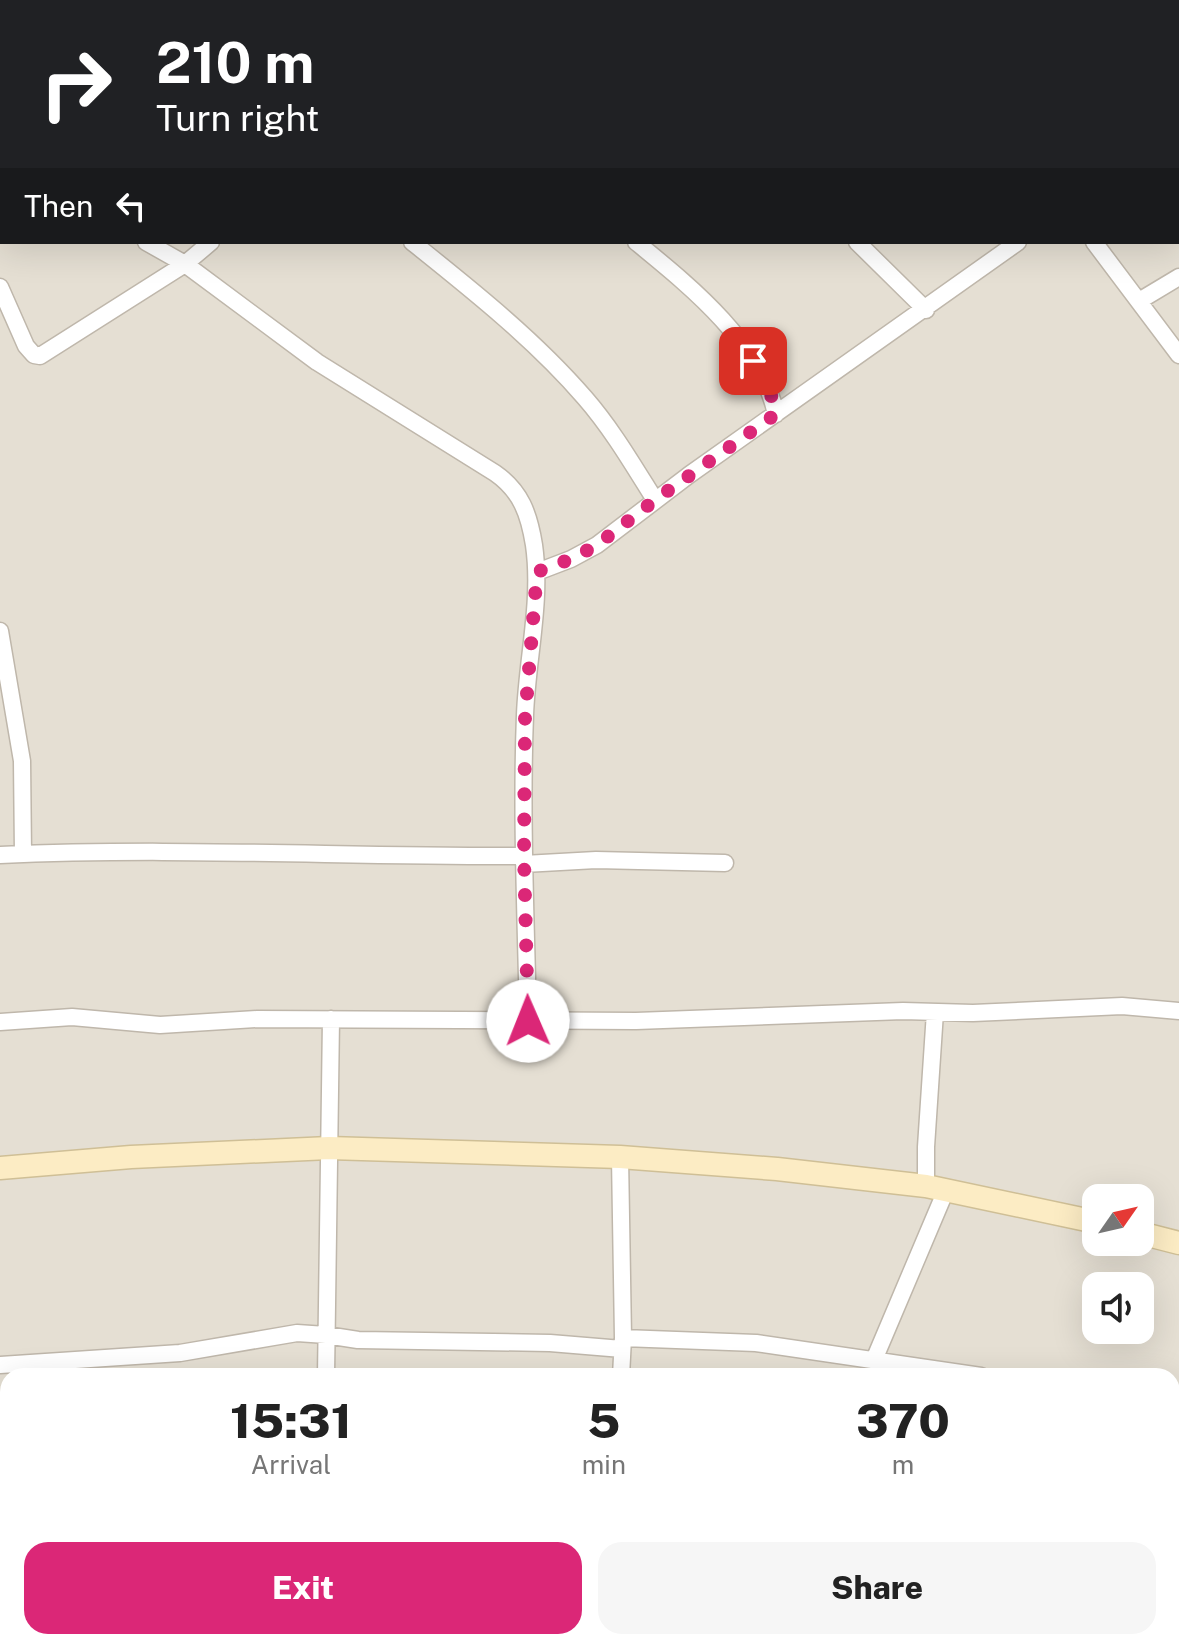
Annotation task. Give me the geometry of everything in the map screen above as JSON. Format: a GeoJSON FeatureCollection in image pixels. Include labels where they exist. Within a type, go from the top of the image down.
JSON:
{"type":"FeatureCollection","features":[{"type":"Feature","properties":{"kind":"main road"},"geometry":{"type":"LineString","coordinates":[[0,1168],[131,1157],[329,1148],[620,1157],[777,1169],[936,1188],[1082,1219]]}},
{"type":"Feature","properties":{"kind":"main road"},"geometry":{"type":"LineString","coordinates":[[1154,1237],[1179,1243]]}},
{"type":"Feature","properties":{"kind":"street"},"geometry":{"type":"LineString","coordinates":[[150,244],[185,264],[317,362],[506,480],[525,505],[537,572],[526,692],[524,860],[528,1021]]}},
{"type":"Feature","properties":{"kind":"street"},"geometry":{"type":"LineString","coordinates":[[0,287],[29,350],[40,356],[185,264],[209,244]]}},
{"type":"Feature","properties":{"kind":"street"},"geometry":{"type":"LineString","coordinates":[[414,244],[498,314],[567,379],[602,420],[655,500]]}},
{"type":"Feature","properties":{"kind":"street"},"geometry":{"type":"LineString","coordinates":[[638,244],[701,299],[740,343],[766,383],[776,414]]}},
{"type":"Feature","properties":{"kind":"street"},"geometry":{"type":"LineString","coordinates":[[859,244],[926,310]]}},
{"type":"Feature","properties":{"kind":"street"},"geometry":{"type":"LineString","coordinates":[[537,572],[585,552],[1015,244]]}},
{"type":"Feature","properties":{"kind":"street"},"geometry":{"type":"LineString","coordinates":[[1096,244],[1179,355]]}},
{"type":"Feature","properties":{"kind":"street"},"geometry":{"type":"LineString","coordinates":[[1139,301],[1179,277]]}},
{"type":"Feature","properties":{"kind":"street"},"geometry":{"type":"LineString","coordinates":[[0,631],[22,761],[23,854]]}},
{"type":"Feature","properties":{"kind":"street"},"geometry":{"type":"LineString","coordinates":[[0,855],[230,852],[725,863]]}},
{"type":"Feature","properties":{"kind":"street"},"geometry":{"type":"LineString","coordinates":[[0,1022],[72,1017],[160,1025],[257,1019],[636,1021],[1122,1006],[1179,1011]]}},
{"type":"Feature","properties":{"kind":"street"},"geometry":{"type":"LineString","coordinates":[[874,1360],[936,1188],[926,1147],[935,1012]]}},
{"type":"Feature","properties":{"kind":"street"},"geometry":{"type":"LineString","coordinates":[[326,1368],[331,1019]]}},
{"type":"Feature","properties":{"kind":"street"},"geometry":{"type":"LineString","coordinates":[[620,1157],[621,1368]]}},
{"type":"Feature","properties":{"kind":"street"},"geometry":{"type":"LineString","coordinates":[[0,1365],[139,1357],[214,1349],[286,1335],[326,1335],[358,1340],[539,1343],[735,1341],[928,1368]]}},
{"type":"Feature","properties":{"kind":"shaded area"},"geometry":{"type":"Polygon","coordinates":[[[0,244],[1179,244],[1179,1368],[0,1368],[0,244]]]}},
{"type":"Feature","properties":{"kind":"route"},"geometry":{"type":"LineString","coordinates":[[528,1021],[523,800],[528,655],[537,572],[597,545],[776,414],[770,391],[753,361]]}}]}
